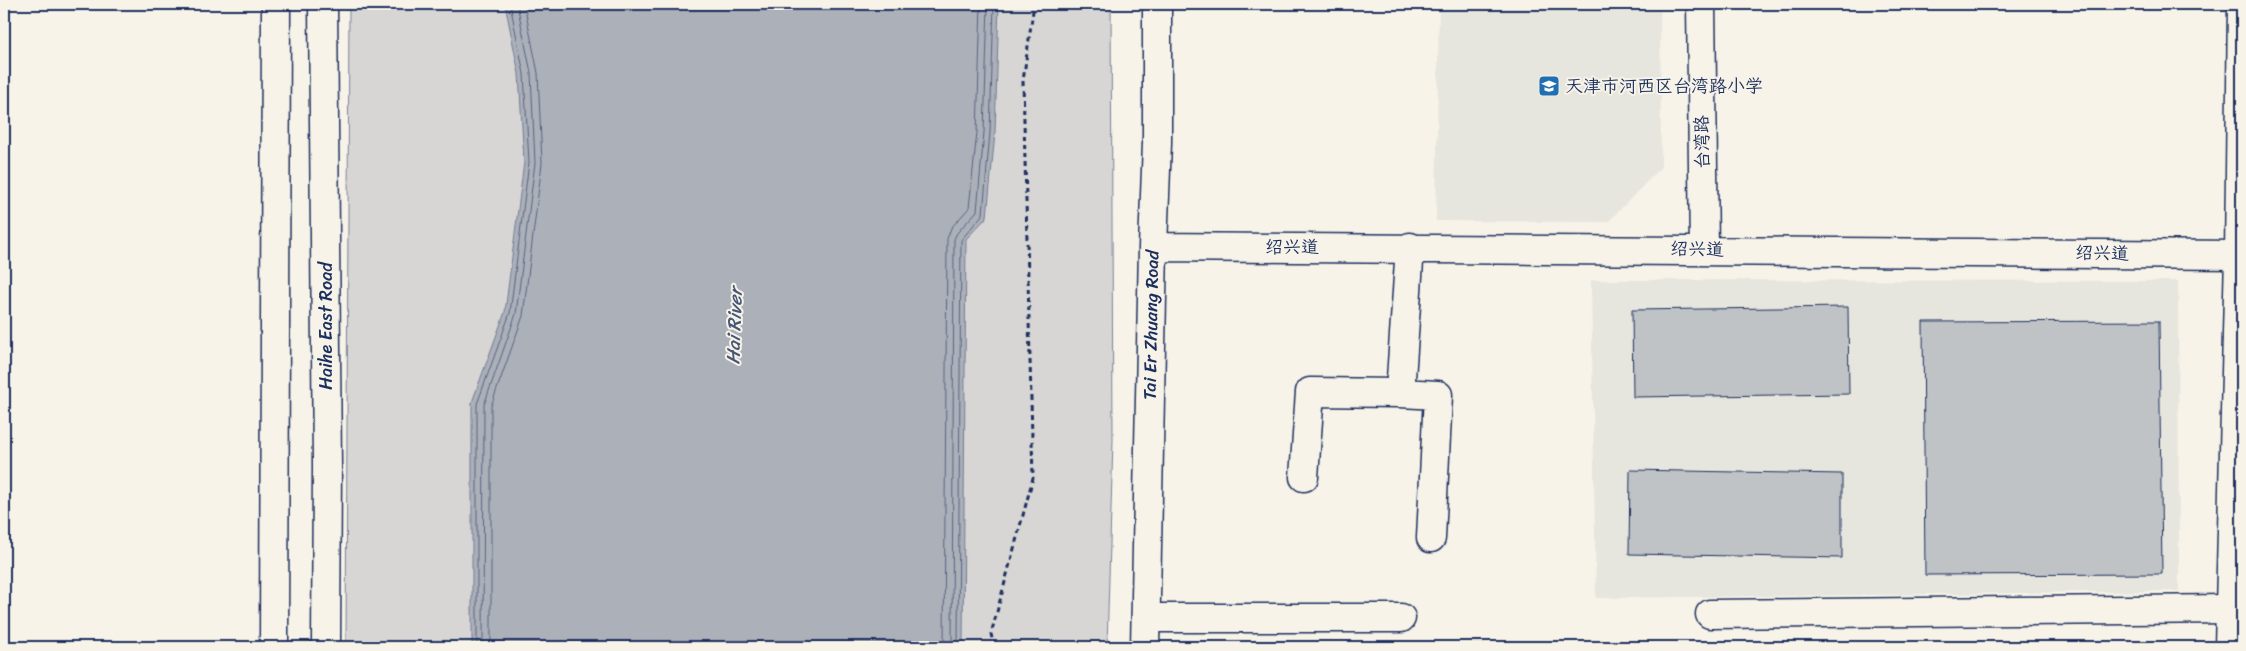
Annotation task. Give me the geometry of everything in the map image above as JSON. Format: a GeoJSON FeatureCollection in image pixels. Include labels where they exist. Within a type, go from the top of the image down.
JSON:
{"type":"FeatureCollection","features":[{"type":"Feature","properties":{"kind":"street"},"geometry":{"type":"LineString","coordinates":[[274,647],[276,4]]}},
{"type":"Feature","properties":{"kind":"street","name":"Haihe East Road"},"geometry":{"type":"LineString","coordinates":[[323,4],[327,456],[326,647]]}},
{"type":"Feature","properties":{"kind":"street","name":"Tai Er Zhuang Road"},"geometry":{"type":"LineString","coordinates":[[1145,647],[1153,246],[1157,143],[1157,4]]}},
{"type":"Feature","properties":{"kind":"street","name":"台湾路"},"geometry":{"type":"LineString","coordinates":[[1701,4],[1704,250]]}},
{"type":"Feature","properties":{"kind":"street"},"geometry":{"type":"LineString","coordinates":[[2229,647],[2241,255],[2242,4]]}},
{"type":"Feature","properties":{"kind":"street","name":"绍兴道"},"geometry":{"type":"LineString","coordinates":[[1153,246],[2241,255]]}},
{"type":"Feature","properties":{"kind":"street"},"geometry":{"type":"LineString","coordinates":[[1400,393],[1410,247]]}},
{"type":"Feature","properties":{"kind":"street"},"geometry":{"type":"LineString","coordinates":[[1304,477],[1310,392],[1438,395],[1431,538]]}},
{"type":"Feature","properties":{"kind":"street"},"geometry":{"type":"LineString","coordinates":[[1710,614],[2230,609]]}},
{"type":"Feature","properties":{"kind":"street"},"geometry":{"type":"LineString","coordinates":[[1146,618],[1401,618]]}},
{"type":"Feature","properties":{"kind":"path"},"geometry":{"type":"LineString","coordinates":[[994,647],[991,634],[1033,478],[1023,80],[1034,4]]}},
{"type":"Feature","properties":{"kind":"shaded area"},"geometry":{"type":"Polygon","coordinates":[[[349,4],[1111,4],[1113,440],[1107,647],[346,647],[349,4]]]}},
{"type":"Feature","properties":{"kind":"shaded area","name":"天津市河西区台湾路小学"},"geometry":{"type":"Polygon","coordinates":[[[1439,4],[1660,4],[1661,167],[1608,222],[1436,221],[1439,4]]]}},
{"type":"Feature","properties":{"kind":"shaded area"},"geometry":{"type":"Polygon","coordinates":[[[1591,280],[2178,281],[2179,591],[1596,598],[1591,280]]]}},
{"type":"Feature","properties":{"kind":"shaded area"},"geometry":{"type":"Polygon","coordinates":[[[1350,642],[1735,645],[1735,647],[1350,647],[1350,642]]]}},
{"type":"Feature","properties":{"kind":"water","name":"Hai River"},"geometry":{"type":"Polygon","coordinates":[[[505,4],[999,4],[995,133],[987,217],[966,239],[963,647],[472,647],[472,402],[505,312],[524,162],[519,74],[505,4]]]}},
{"type":"Feature","properties":{"kind":"building"},"geometry":{"type":"Polygon","coordinates":[[[1848,307],[1849,394],[1633,397],[1632,310],[1848,307]]]}},
{"type":"Feature","properties":{"kind":"building"},"geometry":{"type":"Polygon","coordinates":[[[2159,321],[2162,574],[1925,575],[1923,322],[2159,321]]]}},
{"type":"Feature","properties":{"kind":"building"},"geometry":{"type":"Polygon","coordinates":[[[1630,470],[1842,474],[1842,558],[1629,554],[1630,470]]]}},
{"type":"Feature","properties":{"kind":"place","name":"天津市河西区台湾路小学"},"geometry":{"type":"Point","coordinates":[1549,86]}}]}
